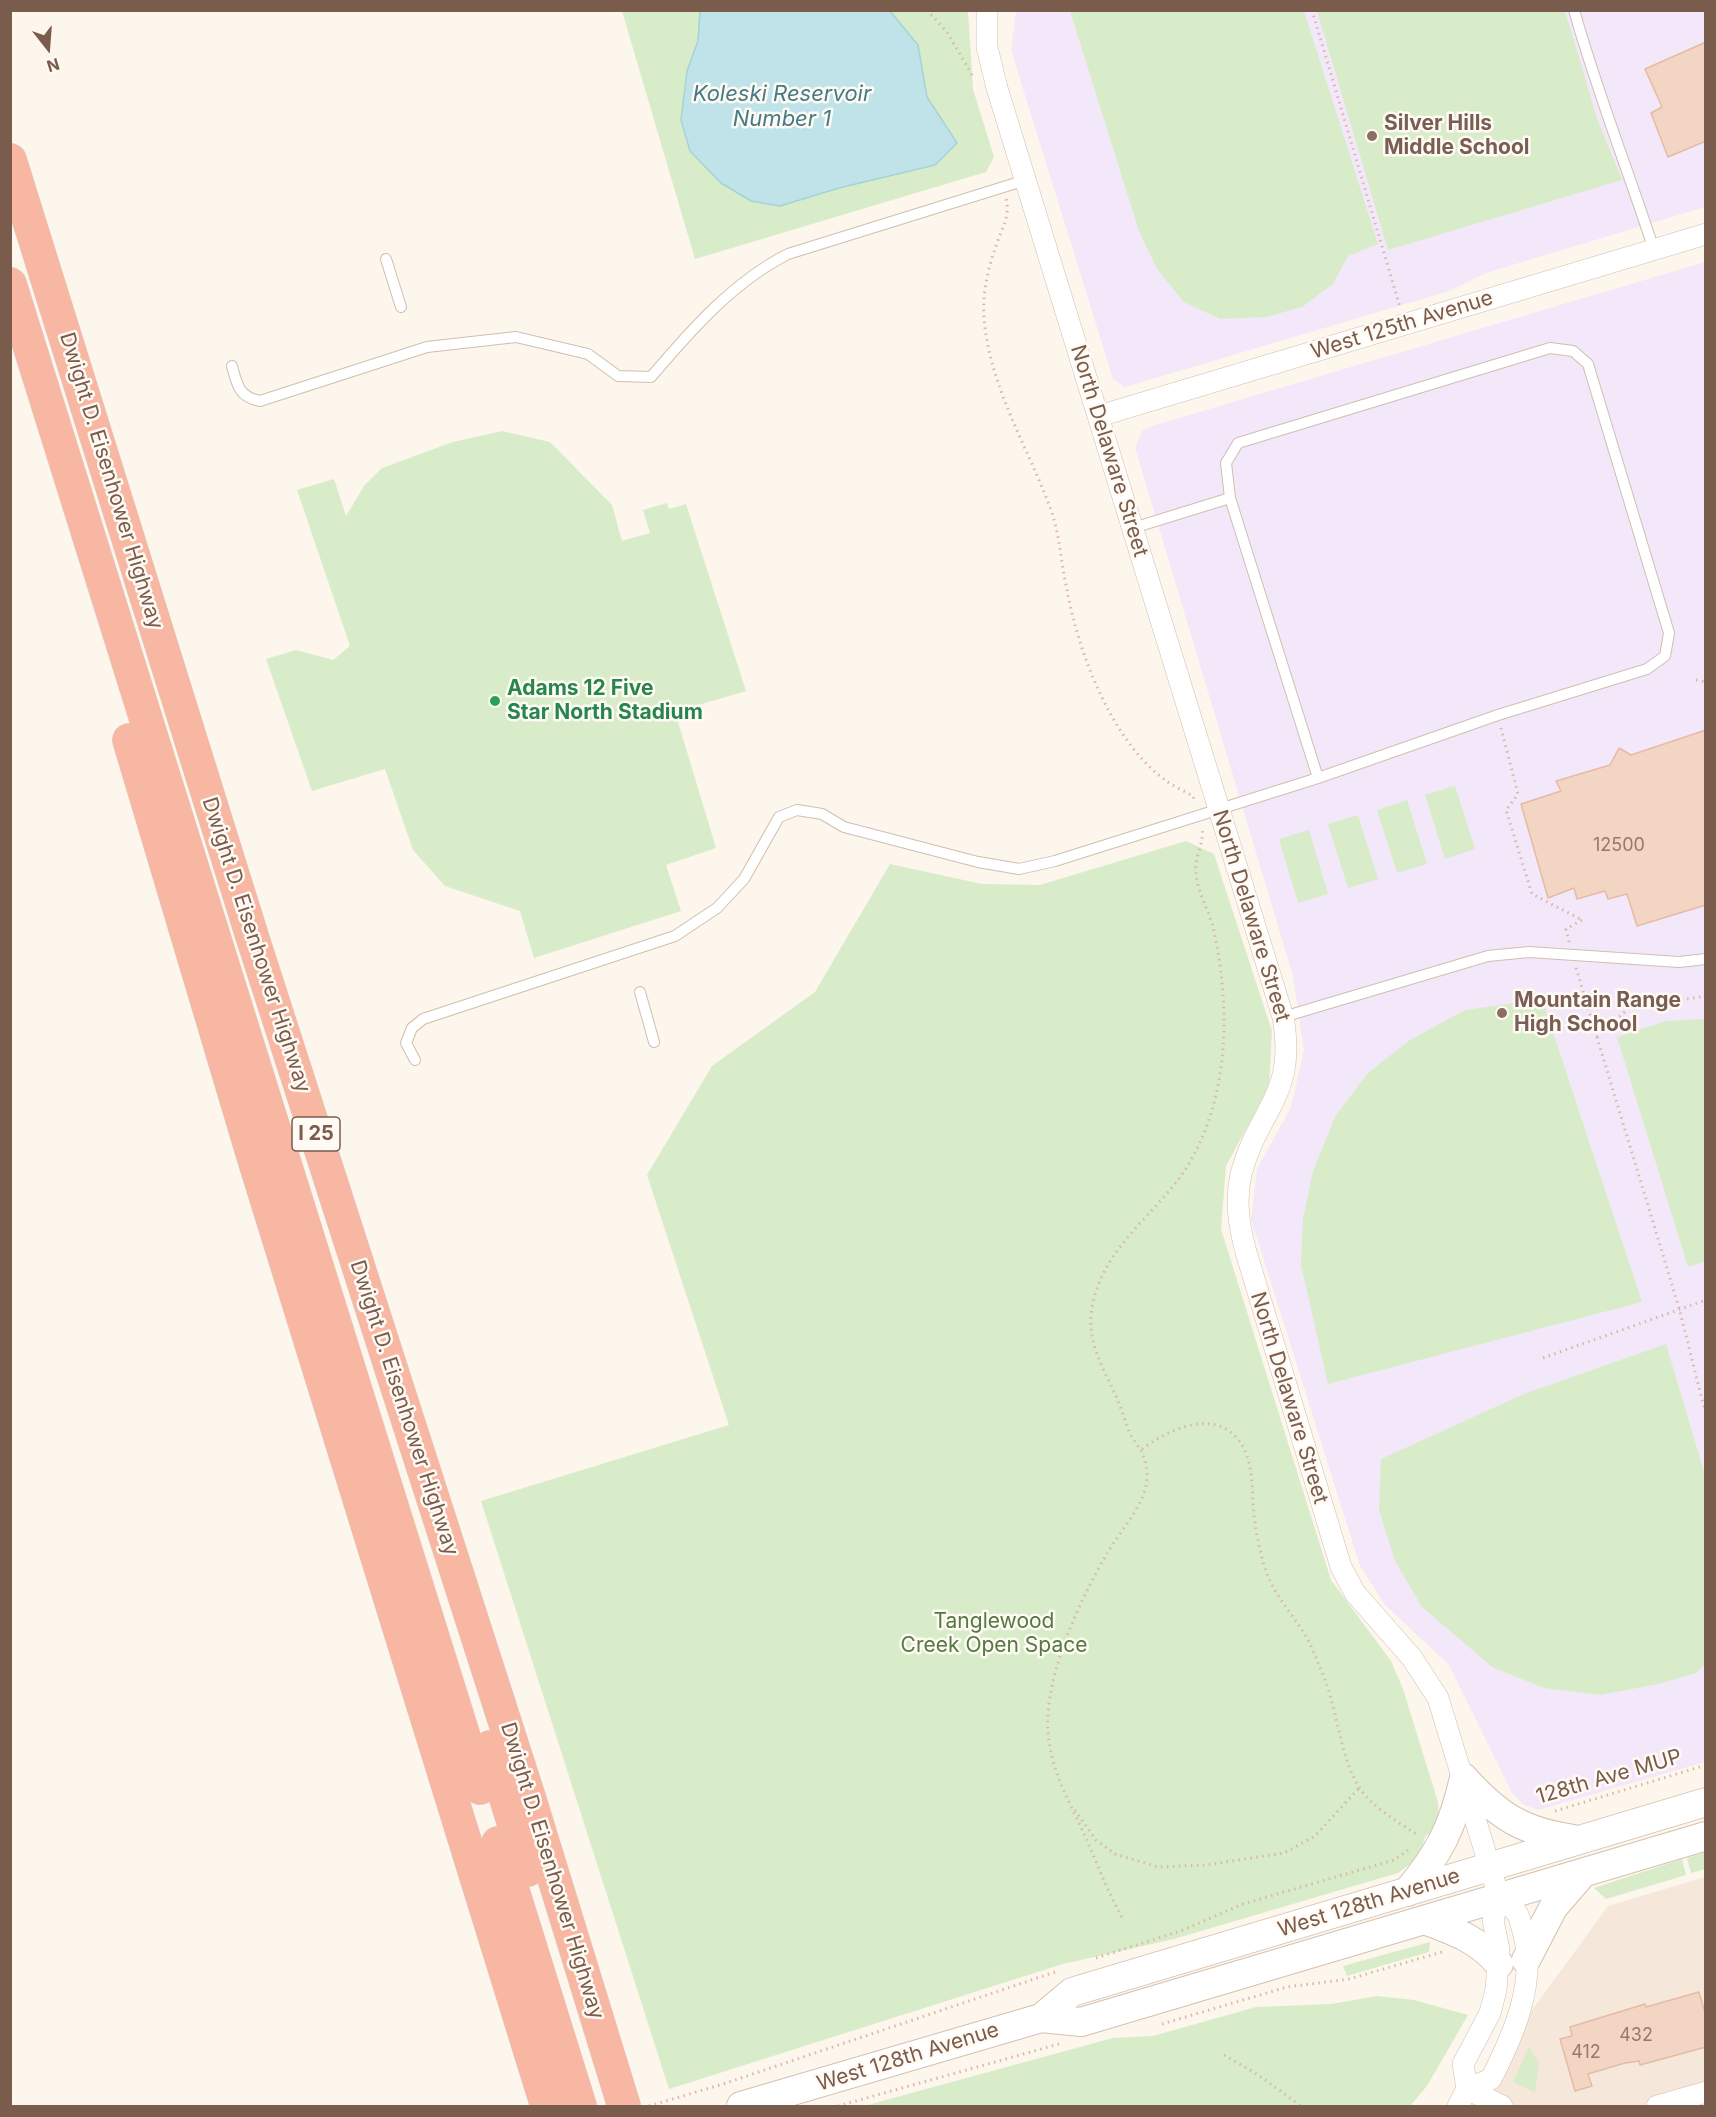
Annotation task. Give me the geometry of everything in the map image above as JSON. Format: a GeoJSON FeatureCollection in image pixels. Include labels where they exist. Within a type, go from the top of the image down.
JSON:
{"type":"FeatureCollection","features":[{"type":"Feature","properties":{"kind":"highway","name":"Dwight D. Eisenhower Highway"},"geometry":{"type":"LineString","coordinates":[[10,160],[248,924],[526,1785],[624,2106]]}},
{"type":"Feature","properties":{"kind":"highway"},"geometry":{"type":"LineString","coordinates":[[10,214],[602,2106]]}},
{"type":"Feature","properties":{"kind":"highway"},"geometry":{"type":"LineString","coordinates":[[10,284],[580,2106]]}},
{"type":"Feature","properties":{"kind":"highway"},"geometry":{"type":"LineString","coordinates":[[10,339],[253,1156],[547,2106]]}},
{"type":"Feature","properties":{"kind":"main road"},"geometry":{"type":"LineString","coordinates":[[1464,1778],[1486,1802],[1510,1820],[1536,1832],[1580,1840]]}},
{"type":"Feature","properties":{"kind":"main road"},"geometry":{"type":"LineString","coordinates":[[1407,1892],[1430,1864],[1446,1838],[1457,1811],[1464,1778]]}},
{"type":"Feature","properties":{"kind":"main road","name":"West 128th Avenue"},"geometry":{"type":"LineString","coordinates":[[1041,2018],[1072,1992],[1706,1802]]}},
{"type":"Feature","properties":{"kind":"main road","name":"West 128th Avenue"},"geometry":{"type":"LineString","coordinates":[[741,2106],[1041,2018],[1081,2022],[1706,1836]]}},
{"type":"Feature","properties":{"kind":"main road"},"geometry":{"type":"LineString","coordinates":[[1424,1920],[1470,1938],[1513,1962],[1553,1908],[1583,1873]]}},
{"type":"Feature","properties":{"kind":"street","name":"North Delaware Street"},"geometry":{"type":"LineString","coordinates":[[987,10],[987,47],[1026,180],[1283,1017],[1287,1048],[1284,1075],[1274,1105],[1245,1162],[1239,1188],[1238,1212],[1242,1238],[1341,1567],[1355,1593],[1412,1658],[1430,1683],[1443,1711],[1499,1897],[1493,1920],[1513,1962],[1523,1998],[1510,2041],[1491,2079],[1462,2098]]}},
{"type":"Feature","properties":{"kind":"street","name":"West 125th Avenue"},"geometry":{"type":"LineString","coordinates":[[1099,416],[1706,234]]}},
{"type":"Feature","properties":{"kind":"street","name":"North Delaware Street"},"geometry":{"type":"LineString","coordinates":[[1462,2098],[1463,2064],[1513,1962]]}},
{"type":"Feature","properties":{"kind":"street"},"geometry":{"type":"LineString","coordinates":[[1657,2106],[1706,2092]]}},
{"type":"Feature","properties":{"kind":"street"},"geometry":{"type":"LineString","coordinates":[[1462,2098],[1502,2106]]}},
{"type":"Feature","properties":{"kind":"lane"},"geometry":{"type":"LineString","coordinates":[[1574,10],[1614,139],[1633,183],[1654,250]]}},
{"type":"Feature","properties":{"kind":"lane"},"geometry":{"type":"LineString","coordinates":[[232,366],[238,390],[248,398],[260,400],[427,348],[516,337],[588,354],[618,376],[651,377],[693,327],[761,267],[788,254],[1026,180]]}},
{"type":"Feature","properties":{"kind":"lane"},"geometry":{"type":"LineString","coordinates":[[386,259],[401,307]]}},
{"type":"Feature","properties":{"kind":"lane"},"geometry":{"type":"LineString","coordinates":[[415,1060],[406,1042],[412,1028],[423,1019],[675,936],[717,908],[744,879],[779,817],[796,810],[822,814],[844,827],[978,862],[1019,868],[1055,861],[1318,778],[1498,715],[1647,669],[1665,656],[1669,633],[1588,364],[1573,351],[1550,348],[1238,443],[1226,463],[1230,498],[1318,778]]}},
{"type":"Feature","properties":{"kind":"lane"},"geometry":{"type":"LineString","coordinates":[[1133,528],[1230,498]]}},
{"type":"Feature","properties":{"kind":"lane"},"geometry":{"type":"LineString","coordinates":[[1283,1017],[1488,956],[1529,952],[1680,962],[1706,959]]}},
{"type":"Feature","properties":{"kind":"lane"},"geometry":{"type":"LineString","coordinates":[[640,992],[654,1042]]}},
{"type":"Feature","properties":{"kind":"path"},"geometry":{"type":"LineString","coordinates":[[927,10],[960,51],[975,83]]}},
{"type":"Feature","properties":{"kind":"path"},"geometry":{"type":"LineString","coordinates":[[932,15],[935,10]]}},
{"type":"Feature","properties":{"kind":"path"},"geometry":{"type":"LineString","coordinates":[[1312,10],[1400,308]]}},
{"type":"Feature","properties":{"kind":"path"},"geometry":{"type":"LineString","coordinates":[[1003,188],[1010,211],[995,248],[987,281],[983,316],[991,361],[1003,402],[1052,512],[1062,551],[1066,590],[1097,687],[1127,741],[1165,780],[1193,796]]}},
{"type":"Feature","properties":{"kind":"path"},"geometry":{"type":"LineString","coordinates":[[1696,680],[1706,682]]}},
{"type":"Feature","properties":{"kind":"path"},"geometry":{"type":"LineString","coordinates":[[1498,715],[1518,794],[1506,810],[1532,894],[1582,920],[1566,929],[1679,1308],[1706,1415]]}},
{"type":"Feature","properties":{"kind":"path"},"geometry":{"type":"LineString","coordinates":[[1122,1917],[1060,1780],[1048,1739],[1053,1681],[1067,1635],[1086,1593],[1146,1488],[1147,1474],[1142,1449],[1131,1434],[1116,1394],[1098,1362],[1090,1332],[1092,1303],[1102,1274],[1123,1242],[1189,1163],[1207,1123],[1222,1065],[1226,1019],[1221,966],[1213,926],[1196,878],[1195,863],[1203,834]]}},
{"type":"Feature","properties":{"kind":"path"},"geometry":{"type":"LineString","coordinates":[[1597,1036],[1629,1008],[1706,996]]}},
{"type":"Feature","properties":{"kind":"path"},"geometry":{"type":"LineString","coordinates":[[1543,1358],[1706,1300]]}},
{"type":"Feature","properties":{"kind":"path"},"geometry":{"type":"LineString","coordinates":[[1142,1449],[1160,1436],[1179,1428],[1218,1425],[1234,1435],[1245,1451],[1252,1476],[1254,1521],[1264,1564],[1272,1585],[1305,1635],[1323,1673],[1347,1758],[1359,1788],[1373,1803],[1423,1839]]}},
{"type":"Feature","properties":{"kind":"path","name":"128th Ave MUP"},"geometry":{"type":"LineString","coordinates":[[1546,1814],[1706,1765]]}},
{"type":"Feature","properties":{"kind":"path"},"geometry":{"type":"LineString","coordinates":[[1070,1803],[1095,1840],[1115,1854],[1158,1867],[1206,1865],[1284,1853],[1315,1836],[1359,1788]]}},
{"type":"Feature","properties":{"kind":"path"},"geometry":{"type":"LineString","coordinates":[[1224,2055],[1257,2074],[1301,2106]]}},
{"type":"Feature","properties":{"kind":"path"},"geometry":{"type":"LineString","coordinates":[[648,2106],[723,2084]]}},
{"type":"Feature","properties":{"kind":"shaded area","name":"Silver Hills Middle School"},"geometry":{"type":"Polygon","coordinates":[[[1016,11],[1705,11],[1705,207],[1486,273],[1449,291],[1125,387],[1113,379],[1011,50],[1016,11]]]}},
{"type":"Feature","properties":{"kind":"shaded area","name":"Mountain Range High School"},"geometry":{"type":"Polygon","coordinates":[[[1705,262],[1705,1762],[1538,1810],[1524,1805],[1512,1793],[1449,1665],[1385,1605],[1360,1566],[1251,1219],[1257,1169],[1291,1107],[1304,1050],[1293,976],[1135,448],[1142,431],[1152,426],[1705,262]]]}},
{"type":"Feature","properties":{"kind":"shaded area"},"geometry":{"type":"Polygon","coordinates":[[[1705,1877],[1705,2106],[1462,2106],[1608,1906],[1705,1877]]]}},
{"type":"Feature","properties":{"kind":"green space","name":"Koleski Reservoir Number 1"},"geometry":{"type":"Polygon","coordinates":[[[622,11],[968,11],[973,89],[994,157],[986,172],[695,259],[622,11]]]}},
{"type":"Feature","properties":{"kind":"green space"},"geometry":{"type":"Polygon","coordinates":[[[1070,11],[1304,11],[1378,244],[1348,256],[1333,284],[1302,307],[1266,317],[1220,319],[1184,302],[1157,269],[1139,231],[1070,11]]]}},
{"type":"Feature","properties":{"kind":"green space"},"geometry":{"type":"Polygon","coordinates":[[[1317,11],[1565,11],[1598,121],[1622,180],[1388,250],[1317,11]]]}},
{"type":"Feature","properties":{"kind":"green space","name":"Adams 12 Five Star North Stadium"},"geometry":{"type":"Polygon","coordinates":[[[502,431],[550,442],[612,505],[622,541],[650,533],[643,510],[667,503],[669,509],[686,504],[746,691],[675,712],[716,848],[666,865],[681,911],[534,958],[520,911],[445,886],[413,850],[385,769],[312,791],[266,659],[296,650],[333,660],[350,646],[297,490],[334,479],[346,516],[364,486],[382,468],[453,442],[502,431]]]}},
{"type":"Feature","properties":{"kind":"green space"},"geometry":{"type":"Polygon","coordinates":[[[1455,786],[1475,849],[1445,859],[1425,795],[1455,786]]]}},
{"type":"Feature","properties":{"kind":"green space"},"geometry":{"type":"Polygon","coordinates":[[[1407,800],[1427,864],[1397,873],[1377,810],[1407,800]]]}},
{"type":"Feature","properties":{"kind":"green space"},"geometry":{"type":"Polygon","coordinates":[[[1358,815],[1378,879],[1348,888],[1328,824],[1358,815]]]}},
{"type":"Feature","properties":{"kind":"green space"},"geometry":{"type":"Polygon","coordinates":[[[1309,830],[1328,894],[1298,903],[1279,839],[1309,830]]]}},
{"type":"Feature","properties":{"kind":"green space","name":"Tanglewood Creek Open Space"},"geometry":{"type":"Polygon","coordinates":[[[1186,841],[1214,854],[1272,1031],[1269,1087],[1226,1166],[1221,1229],[1331,1580],[1391,1661],[1403,1689],[1438,1802],[1437,1833],[1426,1835],[1423,1843],[1427,1852],[1398,1873],[1174,1939],[1063,1964],[669,2089],[481,1501],[729,1425],[647,1175],[712,1066],[815,992],[890,864],[982,884],[1040,885],[1186,841]]]}},
{"type":"Feature","properties":{"kind":"green space"},"geometry":{"type":"Polygon","coordinates":[[[1542,999],[1642,1302],[1328,1384],[1301,1265],[1303,1219],[1313,1171],[1336,1115],[1368,1073],[1410,1040],[1465,1010],[1542,999]]]}},
{"type":"Feature","properties":{"kind":"green space"},"geometry":{"type":"Polygon","coordinates":[[[1705,1019],[1705,1261],[1688,1267],[1617,1037],[1666,1021],[1705,1019]]]}},
{"type":"Feature","properties":{"kind":"green space"},"geometry":{"type":"Polygon","coordinates":[[[1666,1344],[1705,1475],[1705,1664],[1696,1673],[1658,1684],[1600,1695],[1544,1688],[1492,1667],[1422,1607],[1395,1561],[1379,1510],[1381,1459],[1524,1394],[1666,1344]]]}},
{"type":"Feature","properties":{"kind":"green space"},"geometry":{"type":"Polygon","coordinates":[[[1705,1852],[1705,1869],[1691,1873],[1687,1858],[1705,1852]]]}},
{"type":"Feature","properties":{"kind":"green space"},"geometry":{"type":"Polygon","coordinates":[[[1682,1859],[1686,1875],[1606,1899],[1594,1888],[1682,1859]]]}},
{"type":"Feature","properties":{"kind":"green space"},"geometry":{"type":"Polygon","coordinates":[[[1430,1942],[1429,1952],[1347,1976],[1343,1966],[1430,1942]]]}},
{"type":"Feature","properties":{"kind":"green space"},"geometry":{"type":"Polygon","coordinates":[[[1377,1996],[1414,2000],[1468,2015],[1427,2086],[1410,2106],[864,2106],[1113,2038],[1153,2036],[1256,2007],[1331,2004],[1377,1996]]]}},
{"type":"Feature","properties":{"kind":"green space"},"geometry":{"type":"Polygon","coordinates":[[[1529,2047],[1539,2063],[1535,2093],[1513,2082],[1529,2047]]]}},
{"type":"Feature","properties":{"kind":"water","name":"Koleski Reservoir Number 1"},"geometry":{"type":"Polygon","coordinates":[[[700,11],[890,11],[918,45],[927,97],[957,143],[935,165],[839,188],[780,206],[751,201],[721,183],[690,151],[681,120],[687,71],[698,41],[700,11]]]}},
{"type":"Feature","properties":{"kind":"building"},"geometry":{"type":"Polygon","coordinates":[[[1706,42],[1706,141],[1668,157],[1651,113],[1662,107],[1645,69],[1706,42]]]}},
{"type":"Feature","properties":{"kind":"building"},"geometry":{"type":"Polygon","coordinates":[[[1706,730],[1706,905],[1637,926],[1627,894],[1608,899],[1605,891],[1577,899],[1574,888],[1548,898],[1521,804],[1561,791],[1556,781],[1610,765],[1619,748],[1631,755],[1706,730]]]}},
{"type":"Feature","properties":{"kind":"building"},"geometry":{"type":"Polygon","coordinates":[[[1699,1992],[1706,2016],[1706,2047],[1640,2065],[1639,2061],[1625,2063],[1588,2074],[1592,2086],[1575,2091],[1560,2039],[1572,2036],[1570,2027],[1645,2004],[1646,2007],[1699,1992]]]}},
{"type":"Feature","properties":{"kind":"place","name":"Silver Hills Middle School"},"geometry":{"type":"Point","coordinates":[1372,136]}},
{"type":"Feature","properties":{"kind":"place","name":"Adams 12 Five Star North Stadium"},"geometry":{"type":"Point","coordinates":[495,701]}},
{"type":"Feature","properties":{"kind":"place","name":"Mountain Range High School"},"geometry":{"type":"Point","coordinates":[1502,1013]}}]}
